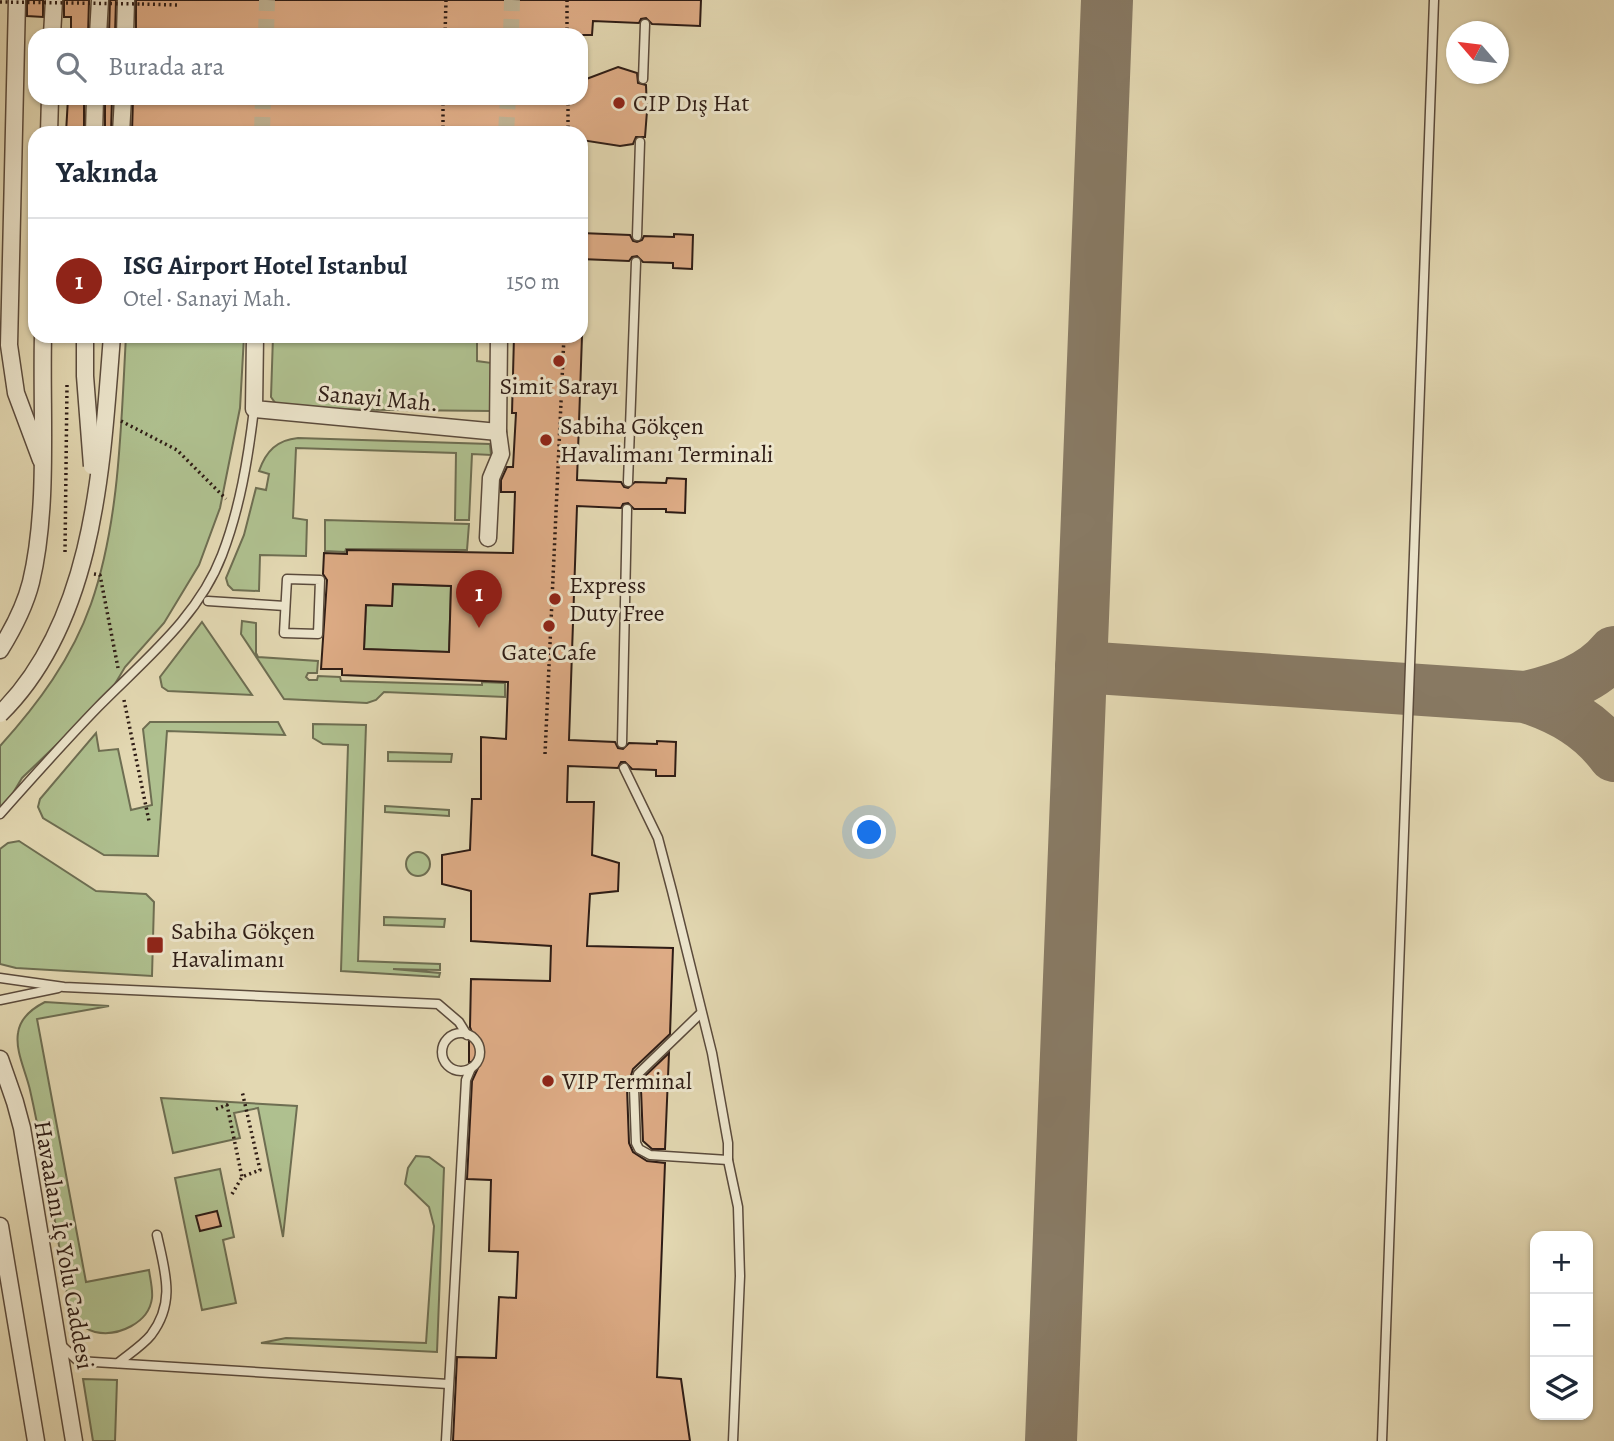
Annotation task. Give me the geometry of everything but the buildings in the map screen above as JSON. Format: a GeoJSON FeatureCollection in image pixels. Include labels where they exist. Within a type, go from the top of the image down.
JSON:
{"type":"FeatureCollection","features":[{"type":"Feature","properties":{"kind":"street"},"geometry":{"type":"LineString","coordinates":[[17,0],[9,345],[16,393],[41,460]]}},
{"type":"Feature","properties":{"kind":"street"},"geometry":{"type":"LineString","coordinates":[[52,28],[54,0]]}},
{"type":"Feature","properties":{"kind":"street"},"geometry":{"type":"LineString","coordinates":[[98,28],[100,2]]}},
{"type":"Feature","properties":{"kind":"street"},"geometry":{"type":"LineString","coordinates":[[126,28],[131,3]]}},
{"type":"Feature","properties":{"kind":"street"},"geometry":{"type":"LineString","coordinates":[[49,126],[50,105]]}},
{"type":"Feature","properties":{"kind":"street"},"geometry":{"type":"LineString","coordinates":[[94,126],[95,105]]}},
{"type":"Feature","properties":{"kind":"street"},"geometry":{"type":"LineString","coordinates":[[121,126],[122,105]]}},
{"type":"Feature","properties":{"kind":"street"},"geometry":{"type":"LineString","coordinates":[[0,650],[23,608],[31,583],[37,545],[43,343]]}},
{"type":"Feature","properties":{"kind":"street"},"geometry":{"type":"LineString","coordinates":[[85,343],[86,404],[94,503]]}},
{"type":"Feature","properties":{"kind":"street"},"geometry":{"type":"LineString","coordinates":[[0,714],[28,682],[58,629],[87,549],[111,343]]}},
{"type":"Feature","properties":{"kind":"street"},"geometry":{"type":"LineString","coordinates":[[254,409],[256,343]]}},
{"type":"Feature","properties":{"kind":"street"},"geometry":{"type":"LineString","coordinates":[[488,538],[491,478],[501,454],[498,432],[499,343]]}},
{"type":"Feature","properties":{"kind":"street","name":"Sanayi Mah."},"geometry":{"type":"LineString","coordinates":[[254,409],[498,432]]}},
{"type":"Feature","properties":{"kind":"street","name":"Havaalanı İç Yolu Caddesi"},"geometry":{"type":"LineString","coordinates":[[0,1059],[22,1128],[74,1441]]}},
{"type":"Feature","properties":{"kind":"street"},"geometry":{"type":"LineString","coordinates":[[0,1226],[36,1441]]}},
{"type":"Feature","properties":{"kind":"lane"},"geometry":{"type":"LineString","coordinates":[[1382,1441],[1434,0]]}},
{"type":"Feature","properties":{"kind":"lane"},"geometry":{"type":"LineString","coordinates":[[643,79],[645,24]]}},
{"type":"Feature","properties":{"kind":"lane"},"geometry":{"type":"LineString","coordinates":[[637,236],[640,142]]}},
{"type":"Feature","properties":{"kind":"lane"},"geometry":{"type":"LineString","coordinates":[[628,482],[636,262]]}},
{"type":"Feature","properties":{"kind":"lane"},"geometry":{"type":"LineString","coordinates":[[0,814],[98,707],[169,638],[203,592],[222,556],[236,508],[246,472],[254,409]]}},
{"type":"Feature","properties":{"kind":"lane"},"geometry":{"type":"LineString","coordinates":[[622,743],[627,509]]}},
{"type":"Feature","properties":{"kind":"lane"},"geometry":{"type":"LineString","coordinates":[[287,579],[320,580],[318,634],[284,633],[285,606],[287,579]]}},
{"type":"Feature","properties":{"kind":"lane"},"geometry":{"type":"LineString","coordinates":[[208,601],[285,606]]}},
{"type":"Feature","properties":{"kind":"lane"},"geometry":{"type":"LineString","coordinates":[[624,768],[658,838],[712,1053],[728,1143],[728,1160],[738,1207],[740,1276],[733,1441]]}},
{"type":"Feature","properties":{"kind":"lane"},"geometry":{"type":"LineString","coordinates":[[0,978],[64,987],[438,1004],[459,1022],[467,1035],[479,1046],[477,1063],[463,1071],[455,1070],[444,1060],[442,1053],[448,1039],[454,1035],[467,1035]]}},
{"type":"Feature","properties":{"kind":"lane"},"geometry":{"type":"LineString","coordinates":[[0,1000],[64,987]]}},
{"type":"Feature","properties":{"kind":"lane"},"geometry":{"type":"LineString","coordinates":[[701,1013],[638,1074],[634,1088],[636,1143],[639,1149],[650,1155],[728,1160]]}},
{"type":"Feature","properties":{"kind":"lane"},"geometry":{"type":"LineString","coordinates":[[446,1441],[466,1080],[471,1068]]}},
{"type":"Feature","properties":{"kind":"lane"},"geometry":{"type":"LineString","coordinates":[[118,1363],[150,1336],[166,1310],[166,1281],[158,1235]]}},
{"type":"Feature","properties":{"kind":"lane"},"geometry":{"type":"LineString","coordinates":[[57,1341],[78,1361],[449,1384]]}},
{"type":"Feature","properties":{"kind":"path"},"geometry":{"type":"LineString","coordinates":[[445,28],[446,0]]}},
{"type":"Feature","properties":{"kind":"path"},"geometry":{"type":"LineString","coordinates":[[567,0],[567,28]]}},
{"type":"Feature","properties":{"kind":"path"},"geometry":{"type":"LineString","coordinates":[[0,2],[177,5]]}},
{"type":"Feature","properties":{"kind":"path"},"geometry":{"type":"LineString","coordinates":[[443,105],[443,126]]}},
{"type":"Feature","properties":{"kind":"path"},"geometry":{"type":"LineString","coordinates":[[568,105],[568,126]]}},
{"type":"Feature","properties":{"kind":"path"},"geometry":{"type":"LineString","coordinates":[[545,754],[564,343]]}},
{"type":"Feature","properties":{"kind":"path"},"geometry":{"type":"LineString","coordinates":[[65,555],[67,382]]}},
{"type":"Feature","properties":{"kind":"path"},"geometry":{"type":"LineString","coordinates":[[66,393],[79,399]]}},
{"type":"Feature","properties":{"kind":"path"},"geometry":{"type":"LineString","coordinates":[[116,418],[177,450],[236,508]]}},
{"type":"Feature","properties":{"kind":"path"},"geometry":{"type":"LineString","coordinates":[[139,778],[149,821]]}},
{"type":"Feature","properties":{"kind":"path"},"geometry":{"type":"LineString","coordinates":[[232,1195],[242,1177],[260,1170],[242,1091]]}},
{"type":"Feature","properties":{"kind":"path"},"geometry":{"type":"LineString","coordinates":[[216,1109],[227,1105],[242,1177]]}},
{"type":"Feature","properties":{"kind":"green space"},"geometry":{"type":"Polygon","coordinates":[[[126,343],[244,343],[240,408],[220,508],[199,565],[164,623],[125,667],[109,694],[22,778],[0,815],[0,746],[53,680],[74,643],[91,604],[101,572],[114,506],[126,343]]]}},
{"type":"Feature","properties":{"kind":"green space"},"geometry":{"type":"Polygon","coordinates":[[[273,343],[477,343],[477,361],[492,363],[491,411],[296,409],[276,404],[271,397],[273,343]]]}},
{"type":"Feature","properties":{"kind":"green space"},"geometry":{"type":"Polygon","coordinates":[[[298,438],[490,444],[491,455],[472,454],[469,520],[455,520],[456,453],[296,448],[293,518],[307,520],[306,556],[260,555],[259,591],[233,590],[226,578],[244,535],[256,488],[266,490],[269,474],[259,471],[273,448],[284,441],[298,438]]]}},
{"type":"Feature","properties":{"kind":"green space"},"geometry":{"type":"Polygon","coordinates":[[[325,520],[469,524],[467,550],[325,551],[325,520]]]}},
{"type":"Feature","properties":{"kind":"green space"},"geometry":{"type":"Polygon","coordinates":[[[393,584],[451,586],[449,652],[364,649],[366,605],[392,606],[393,584]]]}},
{"type":"Feature","properties":{"kind":"green space"},"geometry":{"type":"Polygon","coordinates":[[[242,621],[256,623],[258,657],[318,661],[317,673],[308,673],[306,677],[309,680],[317,680],[318,676],[340,677],[341,681],[482,685],[482,682],[505,683],[505,697],[384,692],[376,700],[367,703],[284,699],[241,634],[242,621]]]}},
{"type":"Feature","properties":{"kind":"green space"},"geometry":{"type":"Polygon","coordinates":[[[202,622],[252,695],[168,691],[162,687],[160,677],[202,622]]]}},
{"type":"Feature","properties":{"kind":"green space"},"geometry":{"type":"Polygon","coordinates":[[[150,722],[278,722],[285,735],[167,731],[158,856],[104,855],[43,818],[38,807],[40,799],[96,733],[99,751],[118,749],[131,810],[152,805],[143,729],[150,722]]]}},
{"type":"Feature","properties":{"kind":"green space"},"geometry":{"type":"Polygon","coordinates":[[[313,724],[366,725],[358,961],[440,964],[440,970],[393,969],[440,973],[439,977],[341,971],[348,745],[323,744],[313,738],[313,724]]]}},
{"type":"Feature","properties":{"kind":"green space"},"geometry":{"type":"Polygon","coordinates":[[[388,752],[452,754],[451,762],[388,761],[388,752]]]}},
{"type":"Feature","properties":{"kind":"green space"},"geometry":{"type":"Polygon","coordinates":[[[385,806],[449,810],[449,816],[385,812],[385,806]]]}},
{"type":"Feature","properties":{"kind":"green space"},"geometry":{"type":"Polygon","coordinates":[[[19,841],[96,891],[146,894],[154,902],[152,976],[16,968],[0,964],[0,849],[8,843],[19,841]]]}},
{"type":"Feature","properties":{"kind":"green space"},"geometry":{"type":"Polygon","coordinates":[[[418,852],[427,855],[430,864],[427,873],[418,876],[409,873],[406,864],[409,855],[418,852]]]}},
{"type":"Feature","properties":{"kind":"green space"},"geometry":{"type":"Polygon","coordinates":[[[384,917],[445,919],[444,927],[384,925],[384,917]]]}},
{"type":"Feature","properties":{"kind":"green space"},"geometry":{"type":"Polygon","coordinates":[[[45,1002],[109,1006],[37,1019],[86,1282],[149,1270],[152,1295],[150,1307],[139,1321],[113,1332],[92,1331],[71,1317],[42,1147],[17,1040],[24,1018],[45,1002]]]}},
{"type":"Feature","properties":{"kind":"green space"},"geometry":{"type":"Polygon","coordinates":[[[161,1098],[297,1106],[283,1237],[258,1108],[234,1113],[240,1138],[173,1153],[161,1098]]]}},
{"type":"Feature","properties":{"kind":"green space"},"geometry":{"type":"Polygon","coordinates":[[[416,1156],[429,1157],[444,1168],[437,1352],[261,1343],[286,1338],[426,1343],[434,1226],[429,1207],[405,1184],[408,1168],[416,1156]]]}},
{"type":"Feature","properties":{"kind":"green space"},"geometry":{"type":"Polygon","coordinates":[[[220,1169],[234,1237],[223,1240],[236,1303],[202,1310],[175,1178],[220,1169]]]}},
{"type":"Feature","properties":{"kind":"green space"},"geometry":{"type":"Polygon","coordinates":[[[83,1379],[117,1380],[115,1441],[93,1441],[83,1379]]]}},
{"type":"Feature","properties":{"kind":"taxiway"},"geometry":{"type":"LineString","coordinates":[[1051,1441],[1107,0]]}},
{"type":"Feature","properties":{"kind":"taxiway"},"geometry":{"type":"LineString","coordinates":[[1526,697],[1585,676],[1614,652]]}},
{"type":"Feature","properties":{"kind":"taxiway"},"geometry":{"type":"LineString","coordinates":[[1081,667],[1526,697],[1575,719],[1596,735],[1614,756]]}},
{"type":"Feature","properties":{"kind":"tunnel"},"geometry":{"type":"LineString","coordinates":[[266,28],[267,0]]}},
{"type":"Feature","properties":{"kind":"tunnel"},"geometry":{"type":"LineString","coordinates":[[511,28],[512,0]]}},
{"type":"Feature","properties":{"kind":"tunnel"},"geometry":{"type":"LineString","coordinates":[[262,126],[263,105]]}},
{"type":"Feature","properties":{"kind":"tunnel"},"geometry":{"type":"LineString","coordinates":[[506,126],[508,105]]}},
{"type":"Feature","properties":{"kind":"place","name":"CIP Dış Hat"},"geometry":{"type":"Point","coordinates":[619,103]}},
{"type":"Feature","properties":{"kind":"place","name":"Simit Sarayı"},"geometry":{"type":"Point","coordinates":[559,361]}},
{"type":"Feature","properties":{"kind":"place","name":"Sabiha Gökçen Havalimanı Terminali"},"geometry":{"type":"Point","coordinates":[546,440]}},
{"type":"Feature","properties":{"kind":"place","name":"Express Duty Free"},"geometry":{"type":"Point","coordinates":[555,599]}},
{"type":"Feature","properties":{"kind":"place","name":"Gate Cafe"},"geometry":{"type":"Point","coordinates":[549,626]}},
{"type":"Feature","properties":{"kind":"place","name":"ISG Airport Hotel Istanbul"},"geometry":{"type":"Point","coordinates":[479,628]}},
{"type":"Feature","properties":{"kind":"place","name":"Sabiha Gökçen Havalimanı"},"geometry":{"type":"Point","coordinates":[155,945]}},
{"type":"Feature","properties":{"kind":"place","name":"VIP Terminal"},"geometry":{"type":"Point","coordinates":[548,1081]}}]}
